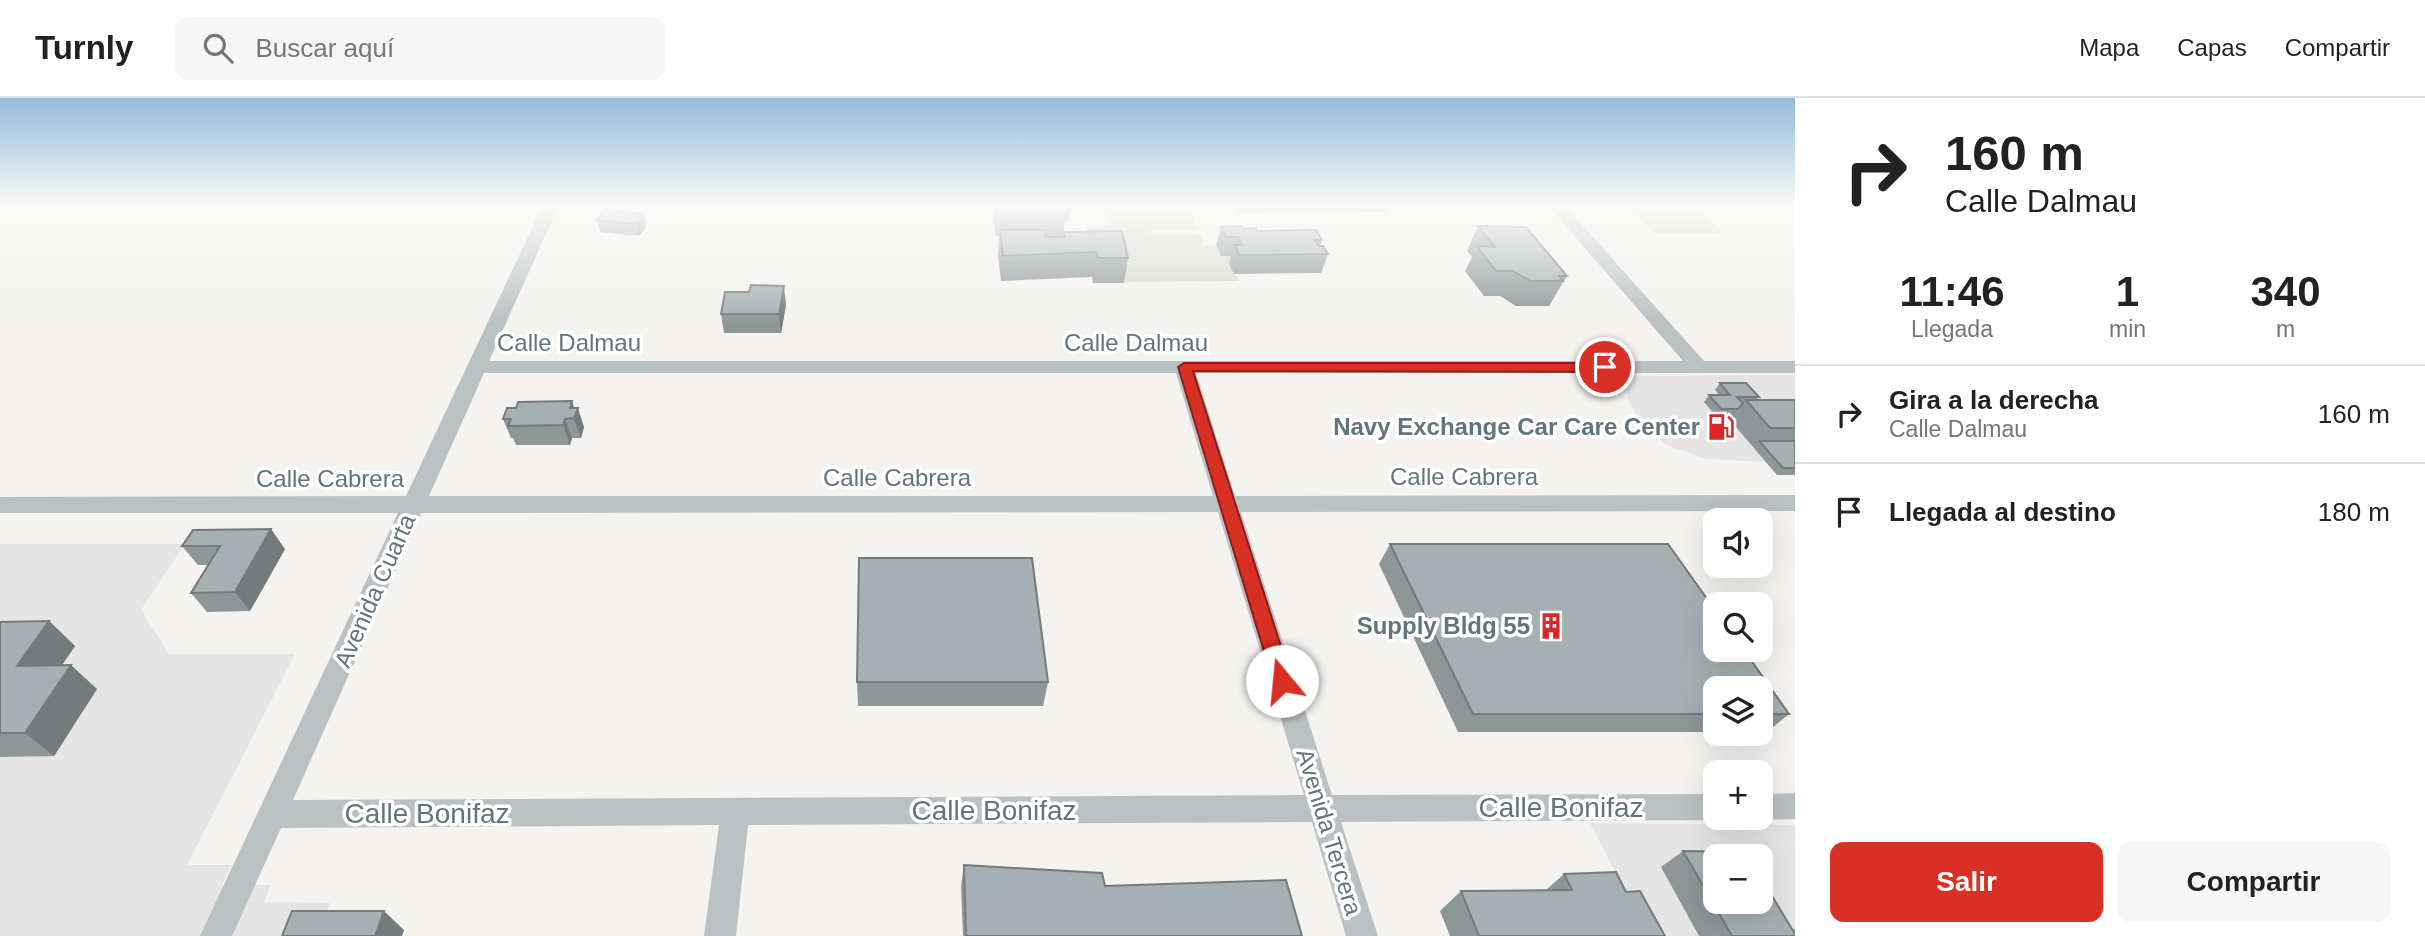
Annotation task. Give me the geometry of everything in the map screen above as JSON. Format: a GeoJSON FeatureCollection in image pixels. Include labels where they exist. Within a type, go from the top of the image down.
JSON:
{"type":"FeatureCollection","features":[{"type":"Feature","properties":{"kind":"street","name":"Avenida Cuarta"},"geometry":{"type":"LineString","coordinates":[[216,936],[532,246]]}},
{"type":"Feature","properties":{"kind":"street"},"geometry":{"type":"LineString","coordinates":[[1592,246],[1699,367]]}},
{"type":"Feature","properties":{"kind":"street","name":"Avenida Tercera"},"geometry":{"type":"LineString","coordinates":[[1184,367],[1362,936]]}},
{"type":"Feature","properties":{"kind":"street","name":"Calle Dalmau"},"geometry":{"type":"LineString","coordinates":[[477,368],[1795,367]]}},
{"type":"Feature","properties":{"kind":"street","name":"Calle Cabrera"},"geometry":{"type":"LineString","coordinates":[[0,505],[1795,503]]}},
{"type":"Feature","properties":{"kind":"street"},"geometry":{"type":"LineString","coordinates":[[1773,807],[1795,806]]}},
{"type":"Feature","properties":{"kind":"street","name":"Calle Bonifaz"},"geometry":{"type":"LineString","coordinates":[[273,814],[1703,807]]}},
{"type":"Feature","properties":{"kind":"street"},"geometry":{"type":"LineString","coordinates":[[720,936],[735,812]]}},
{"type":"Feature","properties":{"kind":"shaded area"},"geometry":{"type":"Polygon","coordinates":[[[1118,246],[1217,246],[1221,256],[1233,256],[1229,264],[1239,281],[1125,282],[1118,246]]]}},
{"type":"Feature","properties":{"kind":"shaded area","name":"Navy Exchange Car Care Center"},"geometry":{"type":"Polygon","coordinates":[[[1795,375],[1795,475],[1777,475],[1765,462],[1707,459],[1669,446],[1653,435],[1640,420],[1629,402],[1625,387],[1631,384],[1623,376],[1795,375]]]}},
{"type":"Feature","properties":{"kind":"shaded area"},"geometry":{"type":"Polygon","coordinates":[[[0,544],[185,544],[141,610],[169,654],[295,654],[187,865],[231,865],[222,885],[271,885],[264,902],[330,903],[320,931],[404,930],[402,936],[0,936],[0,544]]]}},
{"type":"Feature","properties":{"kind":"shaded area"},"geometry":{"type":"Polygon","coordinates":[[[1590,823],[1703,824],[1703,830],[1773,830],[1773,825],[1795,825],[1795,936],[1648,936],[1590,823]]]}},
{"type":"Feature","properties":{"kind":"building"},"geometry":{"type":"Polygon","coordinates":[[[1002,246],[1125,246],[1128,258],[1098,258],[1096,252],[1003,256],[1002,246]]]}},
{"type":"Feature","properties":{"kind":"building"},"geometry":{"type":"Polygon","coordinates":[[[1235,246],[1323,246],[1328,254],[1239,255],[1235,246]]]}},
{"type":"Feature","properties":{"kind":"building"},"geometry":{"type":"Polygon","coordinates":[[[1477,246],[1542,246],[1567,276],[1559,276],[1563,281],[1530,281],[1513,271],[1496,271],[1477,246]]]}},
{"type":"Feature","properties":{"kind":"building"},"geometry":{"type":"Polygon","coordinates":[[[751,285],[784,286],[779,314],[721,314],[725,292],[749,292],[751,285]]]}},
{"type":"Feature","properties":{"kind":"building"},"geometry":{"type":"Polygon","coordinates":[[[1720,383],[1746,383],[1759,397],[1737,397],[1743,403],[1738,409],[1721,409],[1709,395],[1730,395],[1720,383]]]}},
{"type":"Feature","properties":{"kind":"building"},"geometry":{"type":"Polygon","coordinates":[[[1746,400],[1795,400],[1795,428],[1770,428],[1746,400]]]}},
{"type":"Feature","properties":{"kind":"building"},"geometry":{"type":"Polygon","coordinates":[[[572,401],[570,408],[578,408],[574,418],[565,419],[563,425],[508,426],[511,419],[503,419],[507,408],[516,408],[518,402],[572,401]]]}},
{"type":"Feature","properties":{"kind":"building"},"geometry":{"type":"Polygon","coordinates":[[[1759,441],[1795,441],[1795,468],[1783,468],[1759,441]]]}},
{"type":"Feature","properties":{"kind":"building"},"geometry":{"type":"Polygon","coordinates":[[[271,529],[235,592],[191,593],[220,546],[182,546],[193,530],[271,529]]]}},
{"type":"Feature","properties":{"kind":"building","name":"Supply Bldg 55"},"geometry":{"type":"Polygon","coordinates":[[[1390,544],[1668,544],[1703,593],[1703,662],[1752,662],[1762,676],[1703,676],[1703,714],[1473,714],[1390,544]]]}},
{"type":"Feature","properties":{"kind":"building"},"geometry":{"type":"Polygon","coordinates":[[[859,558],[1032,558],[1048,682],[857,682],[859,558]]]}},
{"type":"Feature","properties":{"kind":"building"},"geometry":{"type":"Polygon","coordinates":[[[49,621],[17,666],[71,665],[25,733],[0,733],[0,622],[49,621]]]}},
{"type":"Feature","properties":{"kind":"building","name":"Supply Bldg 55"},"geometry":{"type":"Polygon","coordinates":[[[1773,691],[1789,714],[1773,714],[1773,691]]]}},
{"type":"Feature","properties":{"kind":"building"},"geometry":{"type":"Polygon","coordinates":[[[1683,851],[1703,851],[1703,886],[1683,851]]]}},
{"type":"Feature","properties":{"kind":"building"},"geometry":{"type":"Polygon","coordinates":[[[964,865],[1102,873],[1105,886],[1286,880],[1302,936],[966,936],[964,865]]]}},
{"type":"Feature","properties":{"kind":"building"},"geometry":{"type":"Polygon","coordinates":[[[1616,872],[1626,892],[1640,891],[1665,936],[1479,936],[1461,891],[1572,890],[1564,874],[1616,872]]]}},
{"type":"Feature","properties":{"kind":"building"},"geometry":{"type":"Polygon","coordinates":[[[1773,898],[1795,934],[1795,936],[1732,936],[1719,914],[1773,914],[1773,898]]]}},
{"type":"Feature","properties":{"kind":"building"},"geometry":{"type":"Polygon","coordinates":[[[292,911],[384,911],[375,936],[282,936],[292,911]]]}},
{"type":"Feature","properties":{"kind":"place","name":"Navy Exchange Car Care Center"},"geometry":{"type":"Point","coordinates":[1721,427]}},
{"type":"Feature","properties":{"kind":"place","name":"Supply Bldg 55"},"geometry":{"type":"Point","coordinates":[1551,626]}},
{"type":"Feature","properties":{"kind":"route"},"geometry":{"type":"LineString","coordinates":[[1282,681],[1184,367],[1605,367]]}}]}
